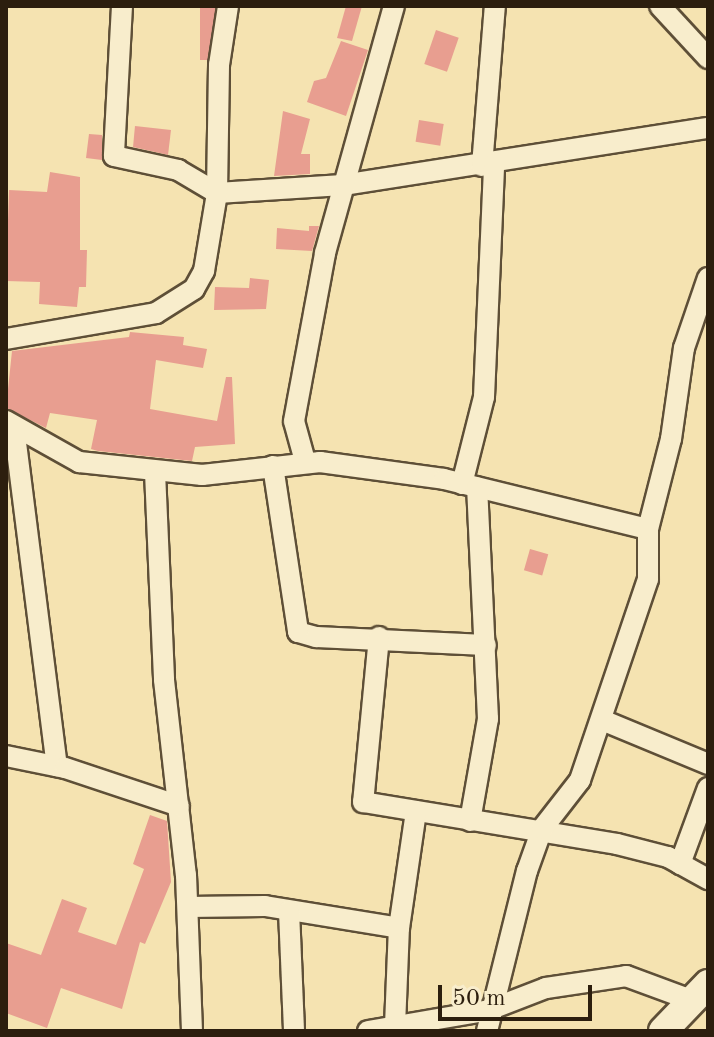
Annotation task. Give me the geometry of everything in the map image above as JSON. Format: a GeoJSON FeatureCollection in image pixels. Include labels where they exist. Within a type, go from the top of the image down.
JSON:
{"type":"FeatureCollection","features":[{"type":"Feature","properties":{"kind":"street"},"geometry":{"type":"LineString","coordinates":[[122,6],[114,156],[178,170],[217,193],[343,185],[488,165],[708,128]]}},
{"type":"Feature","properties":{"kind":"street"},"geometry":{"type":"LineString","coordinates":[[6,339],[24,332],[121,322],[179,302],[204,271],[217,193],[219,65],[228,6]]}},
{"type":"Feature","properties":{"kind":"street"},"geometry":{"type":"LineString","coordinates":[[305,461],[294,421],[325,253],[394,6]]}},
{"type":"Feature","properties":{"kind":"street"},"geometry":{"type":"LineString","coordinates":[[470,821],[488,719],[486,645],[469,485],[484,397],[488,165],[495,6]]}},
{"type":"Feature","properties":{"kind":"street"},"geometry":{"type":"LineString","coordinates":[[660,6],[708,58]]}},
{"type":"Feature","properties":{"kind":"street"},"geometry":{"type":"LineString","coordinates":[[487,1031],[489,1010],[542,829],[580,780],[648,579],[648,529],[671,439],[684,348],[708,278]]}},
{"type":"Feature","properties":{"kind":"street"},"geometry":{"type":"LineString","coordinates":[[10,424],[79,462],[202,475],[305,461],[469,485],[648,529]]}},
{"type":"Feature","properties":{"kind":"street"},"geometry":{"type":"LineString","coordinates":[[10,424],[57,766]]}},
{"type":"Feature","properties":{"kind":"street"},"geometry":{"type":"LineString","coordinates":[[273,466],[298,632],[316,637],[379,637],[486,645]]}},
{"type":"Feature","properties":{"kind":"street"},"geometry":{"type":"LineString","coordinates":[[155,472],[164,680],[188,907],[192,1031]]}},
{"type":"Feature","properties":{"kind":"street"},"geometry":{"type":"LineString","coordinates":[[379,637],[362,799],[470,821],[542,829],[617,844],[680,864],[708,879]]}},
{"type":"Feature","properties":{"kind":"street"},"geometry":{"type":"LineString","coordinates":[[602,720],[708,764]]}},
{"type":"Feature","properties":{"kind":"street"},"geometry":{"type":"LineString","coordinates":[[6,756],[57,766],[179,806]]}},
{"type":"Feature","properties":{"kind":"street"},"geometry":{"type":"LineString","coordinates":[[680,864],[708,788]]}},
{"type":"Feature","properties":{"kind":"street"},"geometry":{"type":"LineString","coordinates":[[395,1026],[399,928],[416,811]]}},
{"type":"Feature","properties":{"kind":"street"},"geometry":{"type":"LineString","coordinates":[[188,907],[265,906],[399,928]]}},
{"type":"Feature","properties":{"kind":"street"},"geometry":{"type":"LineString","coordinates":[[289,911],[294,1031]]}},
{"type":"Feature","properties":{"kind":"street"},"geometry":{"type":"LineString","coordinates":[[368,1031],[489,1010],[546,988],[626,976],[700,992]]}},
{"type":"Feature","properties":{"kind":"street"},"geometry":{"type":"LineString","coordinates":[[663,1031],[700,992]]}},
{"type":"Feature","properties":{"kind":"building"},"geometry":{"type":"Polygon","coordinates":[[[200,6],[215,6],[215,60],[200,60],[200,6]]]}},
{"type":"Feature","properties":{"kind":"building"},"geometry":{"type":"Polygon","coordinates":[[[346,6],[362,6],[352,41],[337,38],[346,6]]]}},
{"type":"Feature","properties":{"kind":"building"},"geometry":{"type":"Polygon","coordinates":[[[436,30],[459,38],[447,72],[424,64],[436,30]]]}},
{"type":"Feature","properties":{"kind":"building"},"geometry":{"type":"Polygon","coordinates":[[[341,41],[368,50],[346,116],[307,102],[314,81],[326,78],[341,41]]]}},
{"type":"Feature","properties":{"kind":"building"},"geometry":{"type":"Polygon","coordinates":[[[283,111],[310,119],[301,154],[310,154],[310,174],[274,176],[283,111]]]}},
{"type":"Feature","properties":{"kind":"building"},"geometry":{"type":"Polygon","coordinates":[[[419,120],[444,124],[440,146],[416,142],[419,120]]]}},
{"type":"Feature","properties":{"kind":"building"},"geometry":{"type":"Polygon","coordinates":[[[135,126],[171,130],[168,155],[133,147],[135,126]]]}},
{"type":"Feature","properties":{"kind":"building"},"geometry":{"type":"Polygon","coordinates":[[[89,134],[102,135],[102,160],[86,158],[89,134]]]}},
{"type":"Feature","properties":{"kind":"building"},"geometry":{"type":"Polygon","coordinates":[[[50,172],[80,177],[80,250],[87,250],[86,287],[79,287],[77,307],[39,304],[40,282],[6,281],[9,190],[47,192],[50,172]]]}},
{"type":"Feature","properties":{"kind":"building"},"geometry":{"type":"Polygon","coordinates":[[[309,226],[319,226],[312,251],[276,249],[277,228],[309,231],[309,226]]]}},
{"type":"Feature","properties":{"kind":"building"},"geometry":{"type":"Polygon","coordinates":[[[250,278],[269,280],[266,309],[214,310],[215,287],[249,288],[250,278]]]}},
{"type":"Feature","properties":{"kind":"building"},"geometry":{"type":"Polygon","coordinates":[[[130,332],[184,337],[183,345],[207,349],[203,368],[156,360],[150,409],[217,421],[226,377],[232,377],[235,444],[195,447],[192,461],[98,451],[91,449],[97,420],[50,413],[46,428],[6,408],[12,351],[129,337],[130,332]]]}},
{"type":"Feature","properties":{"kind":"building"},"geometry":{"type":"Polygon","coordinates":[[[530,549],[548,554],[542,575],[524,570],[530,549]]]}},
{"type":"Feature","properties":{"kind":"building"},"geometry":{"type":"Polygon","coordinates":[[[150,815],[167,821],[171,882],[145,944],[140,942],[122,1009],[61,988],[47,1028],[6,1013],[6,943],[41,955],[62,899],[87,908],[78,932],[116,945],[144,869],[133,864],[150,815]]]}}]}
